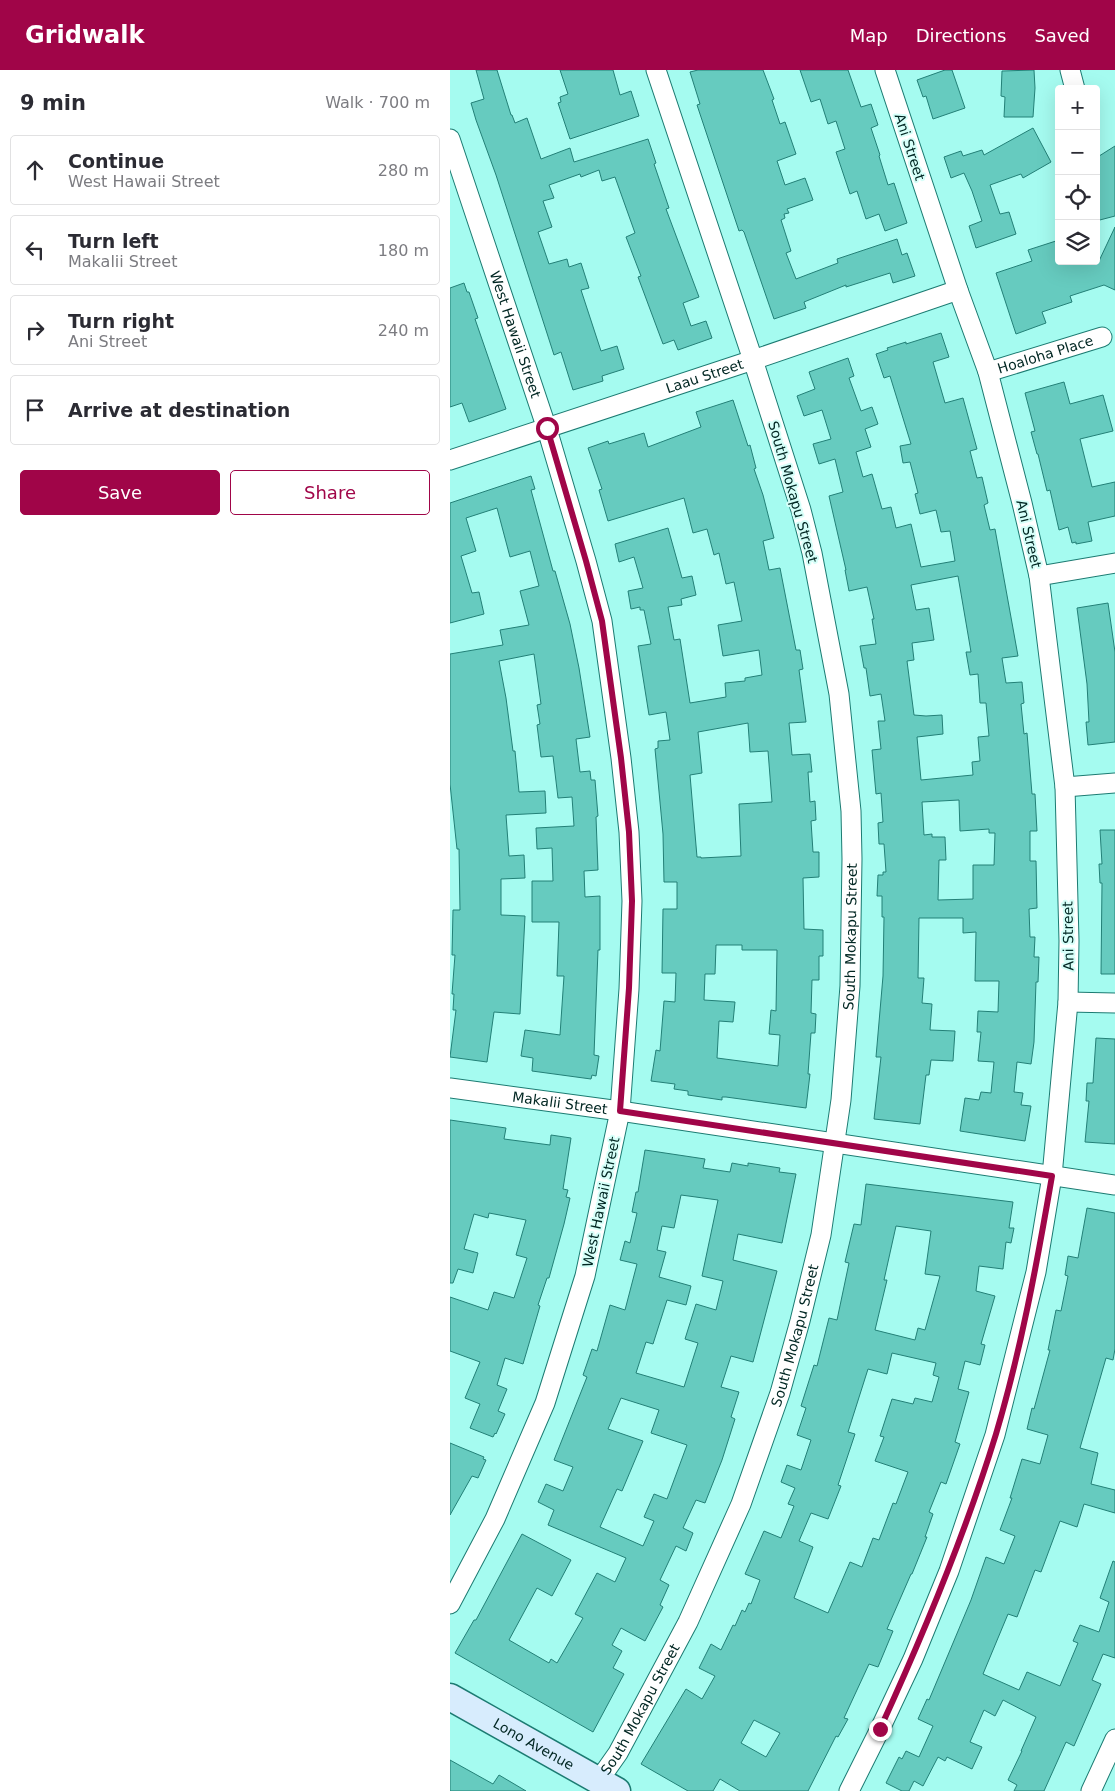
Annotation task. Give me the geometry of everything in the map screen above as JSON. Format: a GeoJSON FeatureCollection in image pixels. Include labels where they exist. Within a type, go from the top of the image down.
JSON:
{"type":"FeatureCollection","features":[{"type":"Feature","properties":{"kind":"street","name":"South Mokapu Street"},"geometry":{"type":"LineString","coordinates":[[608,1786],[618,1754],[688,1622],[741,1504],[780,1393],[821,1235],[840,1100],[850,986],[851,812],[838,694],[812,553],[801,510],[753,360],[656,70]]}},
{"type":"Feature","properties":{"kind":"street","name":"Ani Street"},"geometry":{"type":"LineString","coordinates":[[849,1791],[920,1641],[949,1571],[995,1435],[1036,1272],[1052,1176],[1068,1002],[1069,941],[1065,787],[1039,576],[988,372],[958,290],[885,70]]}},
{"type":"Feature","properties":{"kind":"street"},"geometry":{"type":"LineString","coordinates":[[1070,70],[1074,85]]}},
{"type":"Feature","properties":{"kind":"street","name":"West Hawaii Street"},"geometry":{"type":"LineString","coordinates":[[450,139],[547,428],[602,621],[629,832],[632,901],[629,988],[620,1111],[585,1276],[545,1402],[495,1519],[450,1604]]}},
{"type":"Feature","properties":{"kind":"street","name":"Laau Street"},"geometry":{"type":"LineString","coordinates":[[450,460],[958,290]]}},
{"type":"Feature","properties":{"kind":"street","name":"Hoaloha Place"},"geometry":{"type":"LineString","coordinates":[[988,372],[1102,337]]}},
{"type":"Feature","properties":{"kind":"street"},"geometry":{"type":"LineString","coordinates":[[1039,576],[1115,563]]}},
{"type":"Feature","properties":{"kind":"street"},"geometry":{"type":"LineString","coordinates":[[1065,787],[1115,783]]}},
{"type":"Feature","properties":{"kind":"street"},"geometry":{"type":"LineString","coordinates":[[1068,1002],[1115,1003]]}},
{"type":"Feature","properties":{"kind":"street","name":"Makalii Street"},"geometry":{"type":"LineString","coordinates":[[450,1088],[620,1111],[1115,1185]]}},
{"type":"Feature","properties":{"kind":"street","name":"Lono Avenue"},"geometry":{"type":"LineString","coordinates":[[450,1697],[608,1786]]}},
{"type":"Feature","properties":{"kind":"street"},"geometry":{"type":"LineString","coordinates":[[1091,1791],[1115,1739]]}},
{"type":"Feature","properties":{"kind":"building"},"geometry":{"type":"Polygon","coordinates":[[[476,70],[497,70],[511,115],[515,123],[527,118],[541,159],[570,148],[574,162],[648,139],[656,163],[654,164],[669,208],[666,209],[699,297],[683,303],[691,326],[706,321],[712,338],[678,350],[674,340],[663,344],[638,277],[641,276],[626,237],[635,233],[615,177],[602,181],[599,170],[581,177],[580,174],[549,185],[554,198],[543,201],[552,227],[538,232],[549,264],[567,259],[569,267],[581,263],[589,288],[581,290],[601,351],[617,346],[624,369],[602,376],[603,381],[573,390],[561,352],[554,355],[496,175],[476,120],[471,103],[484,99],[476,70]]]}},
{"type":"Feature","properties":{"kind":"building"},"geometry":{"type":"Polygon","coordinates":[[[560,70],[613,70],[620,95],[631,91],[639,116],[570,139],[558,103],[561,102],[560,97],[568,94],[560,70]]]}},
{"type":"Feature","properties":{"kind":"building"},"geometry":{"type":"Polygon","coordinates":[[[698,70],[763,70],[774,99],[772,100],[780,124],[785,122],[796,154],[777,161],[785,185],[805,178],[813,200],[787,209],[789,213],[784,214],[785,218],[781,220],[791,251],[786,253],[796,279],[838,263],[837,259],[897,239],[902,255],[907,253],[915,276],[893,283],[890,273],[846,287],[846,285],[804,302],[806,308],[774,319],[744,232],[742,230],[739,231],[697,105],[700,104],[690,72],[698,70]]]}},
{"type":"Feature","properties":{"kind":"building"},"geometry":{"type":"Polygon","coordinates":[[[800,70],[848,70],[861,107],[871,104],[878,125],[871,128],[879,156],[888,185],[894,183],[907,223],[885,231],[879,214],[866,219],[857,191],[850,194],[836,152],[845,149],[836,121],[828,124],[820,99],[811,102],[800,70]]]}},
{"type":"Feature","properties":{"kind":"building"},"geometry":{"type":"Polygon","coordinates":[[[945,70],[952,70],[965,108],[933,119],[926,96],[923,97],[917,80],[945,70]]]}},
{"type":"Feature","properties":{"kind":"building"},"geometry":{"type":"Polygon","coordinates":[[[1034,70],[1033,117],[1004,117],[1005,97],[1001,96],[1002,71],[1034,70]]]}},
{"type":"Feature","properties":{"kind":"building"},"geometry":{"type":"Polygon","coordinates":[[[1033,128],[1051,162],[1023,178],[1021,174],[990,185],[1000,214],[1009,212],[1016,234],[976,248],[969,226],[982,221],[972,191],[964,173],[951,178],[944,157],[961,151],[963,156],[982,150],[984,155],[1033,128]]]}},
{"type":"Feature","properties":{"kind":"building"},"geometry":{"type":"Polygon","coordinates":[[[1115,146],[1115,216],[1100,220],[1100,175],[1100,155],[1115,146]]]}},
{"type":"Feature","properties":{"kind":"building"},"geometry":{"type":"Polygon","coordinates":[[[1115,227],[1115,290],[1104,285],[1070,296],[1072,302],[1042,312],[1046,323],[1016,334],[996,273],[1032,261],[1028,250],[1055,241],[1055,265],[1100,265],[1100,259],[1115,227]]]}},
{"type":"Feature","properties":{"kind":"building"},"geometry":{"type":"Polygon","coordinates":[[[464,283],[478,318],[475,319],[506,409],[469,422],[462,403],[450,407],[450,288],[464,283]]]}},
{"type":"Feature","properties":{"kind":"building"},"geometry":{"type":"Polygon","coordinates":[[[941,333],[949,357],[933,362],[945,403],[963,398],[977,449],[970,451],[977,478],[982,477],[988,503],[984,505],[990,530],[995,529],[1018,656],[1002,658],[1006,683],[1022,682],[1024,703],[1021,704],[1024,734],[1027,733],[1032,794],[1035,794],[1037,831],[1030,831],[1030,861],[1036,861],[1037,908],[1029,909],[1030,937],[1035,937],[1034,957],[1039,957],[1031,1064],[1017,1062],[1014,1092],[1023,1093],[1021,1105],[1031,1106],[1025,1141],[960,1131],[965,1098],[979,1100],[981,1092],[991,1093],[994,1062],[978,1061],[981,1032],[977,1032],[978,1011],[998,1012],[999,981],[975,981],[976,932],[963,933],[963,918],[919,918],[918,978],[924,978],[922,1003],[932,1004],[930,1030],[955,1031],[953,1061],[931,1060],[929,1075],[926,1075],[920,1124],[874,1119],[881,1057],[876,1057],[883,976],[884,917],[882,917],[882,896],[877,896],[878,875],[883,875],[883,872],[886,872],[884,844],[879,844],[878,823],[883,822],[881,793],[876,794],[872,750],[881,749],[878,721],[885,721],[881,694],[870,696],[866,668],[864,668],[860,646],[876,644],[872,619],[874,619],[867,587],[849,591],[829,496],[843,492],[835,459],[819,464],[813,444],[831,439],[822,410],[804,416],[797,396],[815,389],[809,372],[848,358],[854,376],[849,378],[861,411],[872,407],[878,424],[865,429],[871,447],[856,452],[863,477],[872,474],[882,509],[891,507],[896,528],[911,524],[921,567],[955,561],[950,531],[941,532],[936,510],[920,514],[915,494],[918,493],[910,462],[903,463],[900,446],[911,444],[890,376],[884,378],[876,354],[888,350],[887,348],[906,342],[906,344],[941,333]],[[958,576],[911,585],[916,610],[929,608],[934,640],[912,643],[914,660],[907,661],[914,715],[942,715],[943,734],[917,737],[921,780],[973,775],[972,762],[980,761],[978,737],[989,736],[986,703],[980,703],[978,674],[970,675],[966,652],[971,652],[958,576]],[[959,800],[922,802],[924,835],[932,834],[932,837],[945,837],[946,860],[939,860],[938,900],[973,899],[973,865],[994,865],[995,833],[989,833],[989,829],[960,831],[959,800]]]}},
{"type":"Feature","properties":{"kind":"building"},"geometry":{"type":"Polygon","coordinates":[[[1064,382],[1070,404],[1103,395],[1113,431],[1080,439],[1092,487],[1115,482],[1115,516],[1088,522],[1092,541],[1076,544],[1076,542],[1072,543],[1068,527],[1059,530],[1050,490],[1047,491],[1031,432],[1035,431],[1025,393],[1064,382]]]}},
{"type":"Feature","properties":{"kind":"building"},"geometry":{"type":"Polygon","coordinates":[[[733,400],[748,446],[750,445],[756,468],[754,469],[774,538],[763,541],[769,570],[780,568],[796,650],[800,650],[803,669],[799,670],[806,722],[789,723],[792,755],[810,754],[812,772],[808,772],[810,802],[815,801],[816,820],[811,821],[813,852],[819,852],[819,877],[803,878],[804,929],[823,930],[823,956],[819,956],[819,980],[812,980],[811,1013],[816,1014],[815,1033],[811,1033],[808,1074],[810,1074],[806,1108],[726,1097],[722,1097],[722,1100],[688,1095],[688,1091],[674,1089],[675,1084],[651,1081],[656,1050],[660,1051],[664,1001],[675,1002],[676,973],[662,973],[663,909],[677,909],[677,882],[664,882],[663,834],[655,749],[658,748],[658,741],[670,740],[666,712],[649,715],[638,646],[651,644],[644,610],[640,610],[640,607],[631,609],[628,591],[643,588],[634,557],[619,562],[615,544],[668,528],[682,578],[692,576],[696,595],[681,599],[682,605],[668,607],[674,640],[680,639],[690,703],[726,697],[725,683],[745,681],[745,678],[762,675],[759,650],[723,656],[718,625],[742,621],[734,582],[726,584],[719,553],[714,555],[707,529],[693,533],[684,498],[608,521],[599,490],[602,489],[588,448],[608,441],[609,444],[644,433],[648,447],[701,427],[696,412],[733,400]],[[748,723],[698,732],[702,773],[690,775],[697,857],[741,856],[739,804],[772,802],[768,751],[750,752],[748,723]],[[716,945],[715,974],[705,974],[704,1000],[735,1002],[733,1022],[719,1021],[717,1058],[778,1066],[780,1035],[769,1034],[771,1010],[776,1011],[777,950],[742,950],[742,945],[716,945]]]}},
{"type":"Feature","properties":{"kind":"building"},"geometry":{"type":"Polygon","coordinates":[[[531,476],[535,489],[531,490],[553,571],[555,571],[570,624],[579,668],[590,737],[576,739],[580,772],[590,771],[591,780],[595,780],[598,816],[596,817],[598,870],[584,871],[585,897],[600,896],[600,950],[598,950],[594,1055],[599,1056],[596,1076],[592,1075],[591,1079],[532,1071],[533,1058],[521,1056],[525,1030],[560,1035],[564,976],[557,976],[559,922],[532,922],[532,881],[553,881],[552,848],[537,849],[536,828],[574,826],[572,797],[558,798],[553,756],[541,757],[537,725],[540,724],[537,705],[541,704],[534,654],[499,661],[513,751],[515,751],[519,792],[545,791],[546,813],[506,815],[509,856],[524,855],[525,878],[501,879],[501,915],[525,916],[520,1014],[494,1012],[487,1062],[450,1057],[456,1010],[453,1010],[454,994],[452,994],[455,955],[452,955],[453,910],[460,910],[459,849],[457,849],[450,784],[450,654],[503,645],[500,630],[529,625],[520,591],[539,586],[530,551],[510,557],[497,508],[466,518],[476,551],[461,556],[472,593],[479,592],[484,614],[450,623],[450,503],[531,476]]]}},
{"type":"Feature","properties":{"kind":"building"},"geometry":{"type":"Polygon","coordinates":[[[1108,603],[1115,652],[1115,742],[1088,745],[1086,722],[1089,722],[1087,684],[1077,608],[1108,603]]]}},
{"type":"Feature","properties":{"kind":"building"},"geometry":{"type":"Polygon","coordinates":[[[1100,830],[1115,830],[1115,974],[1101,974],[1102,883],[1100,883],[1099,864],[1102,864],[1100,830]]]}},
{"type":"Feature","properties":{"kind":"building"},"geometry":{"type":"Polygon","coordinates":[[[1096,1038],[1115,1039],[1115,1144],[1085,1142],[1089,1101],[1086,1101],[1087,1083],[1093,1083],[1096,1038]]]}},
{"type":"Feature","properties":{"kind":"building"},"geometry":{"type":"Polygon","coordinates":[[[450,1120],[506,1128],[504,1139],[550,1145],[551,1135],[571,1138],[563,1189],[568,1190],[566,1197],[570,1198],[564,1224],[549,1278],[547,1278],[538,1305],[540,1306],[523,1364],[505,1358],[497,1385],[507,1389],[498,1411],[505,1414],[493,1437],[470,1428],[480,1404],[465,1398],[480,1362],[450,1351],[450,1297],[488,1310],[494,1292],[514,1298],[527,1258],[516,1255],[526,1220],[489,1213],[488,1218],[474,1214],[464,1249],[478,1253],[473,1273],[458,1269],[453,1283],[450,1283],[450,1120]]]}},
{"type":"Feature","properties":{"kind":"building"},"geometry":{"type":"Polygon","coordinates":[[[645,1150],[705,1159],[703,1168],[730,1172],[732,1163],[748,1166],[748,1163],[780,1168],[779,1172],[796,1174],[782,1243],[738,1234],[733,1260],[777,1271],[753,1362],[731,1356],[721,1387],[739,1392],[731,1417],[735,1419],[722,1460],[705,1503],[696,1500],[683,1528],[693,1533],[686,1551],[676,1546],[660,1580],[669,1585],[660,1605],[663,1607],[645,1641],[621,1628],[612,1645],[622,1651],[613,1668],[624,1674],[593,1732],[455,1653],[474,1620],[476,1620],[522,1534],[571,1560],[552,1596],[537,1588],[509,1640],[549,1663],[551,1659],[557,1663],[583,1618],[575,1614],[597,1573],[615,1582],[626,1558],[548,1525],[554,1510],[538,1502],[546,1484],[563,1491],[573,1467],[554,1460],[587,1377],[583,1375],[592,1349],[597,1351],[610,1305],[625,1310],[637,1264],[620,1260],[625,1241],[630,1243],[637,1213],[632,1212],[636,1192],[638,1192],[645,1150]],[[681,1195],[674,1228],[662,1226],[657,1250],[666,1252],[659,1277],[691,1286],[686,1305],[667,1300],[653,1344],[646,1342],[636,1373],[684,1387],[698,1343],[685,1339],[696,1304],[716,1310],[723,1281],[702,1276],[718,1200],[681,1195]],[[621,1398],[608,1429],[643,1441],[622,1491],[617,1489],[600,1527],[643,1546],[654,1521],[644,1517],[654,1494],[667,1499],[687,1445],[651,1433],[659,1410],[621,1398]]]}},
{"type":"Feature","properties":{"kind":"building"},"geometry":{"type":"Polygon","coordinates":[[[866,1184],[1013,1202],[1009,1228],[1014,1228],[1011,1243],[1006,1242],[1003,1269],[979,1266],[976,1291],[995,1296],[981,1344],[985,1345],[980,1365],[965,1361],[958,1389],[969,1392],[955,1442],[960,1444],[946,1484],[941,1482],[929,1512],[933,1514],[925,1537],[927,1537],[887,1629],[893,1631],[878,1667],[869,1664],[844,1718],[848,1719],[838,1737],[836,1736],[808,1791],[740,1791],[720,1779],[713,1791],[688,1791],[641,1764],[686,1689],[702,1699],[715,1676],[699,1668],[711,1644],[721,1650],[742,1610],[745,1612],[749,1603],[751,1604],[760,1580],[745,1574],[764,1531],[781,1538],[794,1506],[788,1504],[795,1488],[781,1482],[787,1465],[801,1470],[811,1440],[797,1435],[806,1408],[801,1406],[814,1365],[817,1366],[829,1318],[837,1320],[849,1263],[845,1262],[854,1224],[861,1225],[866,1184]],[[896,1226],[884,1280],[887,1280],[875,1330],[915,1340],[918,1328],[925,1330],[940,1276],[925,1274],[931,1231],[896,1226]],[[892,1353],[887,1374],[868,1369],[848,1432],[855,1434],[838,1485],[841,1486],[828,1519],[811,1513],[799,1541],[813,1547],[794,1598],[828,1613],[850,1562],[862,1567],[873,1538],[879,1540],[893,1503],[896,1504],[908,1472],[875,1461],[884,1437],[880,1436],[892,1399],[913,1404],[915,1398],[932,1402],[939,1377],[933,1375],[936,1363],[892,1353]],[[754,1720],[741,1743],[766,1757],[780,1733],[754,1720]]]}},
{"type":"Feature","properties":{"kind":"building"},"geometry":{"type":"Polygon","coordinates":[[[1087,1208],[1115,1213],[1115,1349],[1113,1360],[1106,1358],[1080,1448],[1098,1453],[1091,1484],[1115,1490],[1115,1513],[1084,1504],[1077,1527],[1060,1521],[1041,1572],[1035,1570],[1017,1617],[1008,1614],[983,1674],[1019,1690],[1027,1672],[1060,1686],[1078,1643],[1073,1641],[1080,1625],[1099,1632],[1109,1602],[1100,1598],[1113,1561],[1115,1562],[1115,1658],[1103,1654],[1092,1680],[1101,1684],[1074,1746],[1066,1742],[1044,1791],[1014,1791],[1017,1785],[1008,1780],[1036,1717],[1003,1700],[995,1716],[984,1710],[970,1742],[982,1747],[972,1769],[947,1757],[945,1761],[938,1757],[923,1786],[914,1781],[909,1791],[902,1791],[886,1783],[899,1757],[902,1759],[906,1751],[919,1757],[933,1726],[918,1719],[927,1699],[929,1700],[953,1643],[986,1557],[1004,1564],[1015,1536],[1000,1530],[1012,1498],[1010,1498],[1022,1459],[1040,1464],[1048,1435],[1027,1429],[1050,1350],[1048,1350],[1056,1310],[1061,1311],[1068,1276],[1065,1275],[1068,1256],[1078,1258],[1087,1208]]]}},
{"type":"Feature","properties":{"kind":"building"},"geometry":{"type":"Polygon","coordinates":[[[450,1443],[484,1457],[483,1459],[486,1460],[478,1478],[472,1476],[450,1515],[450,1443]]]}},
{"type":"Feature","properties":{"kind":"building"},"geometry":{"type":"Polygon","coordinates":[[[450,1760],[493,1784],[499,1775],[526,1791],[450,1791],[450,1760]]]}},
{"type":"Feature","properties":{"kind":"route"},"geometry":{"type":"LineString","coordinates":[[547,428],[602,621],[613,693],[629,832],[632,901],[629,988],[620,1111],[1052,1176],[1036,1272],[995,1435],[949,1571],[880,1729]]}}]}
